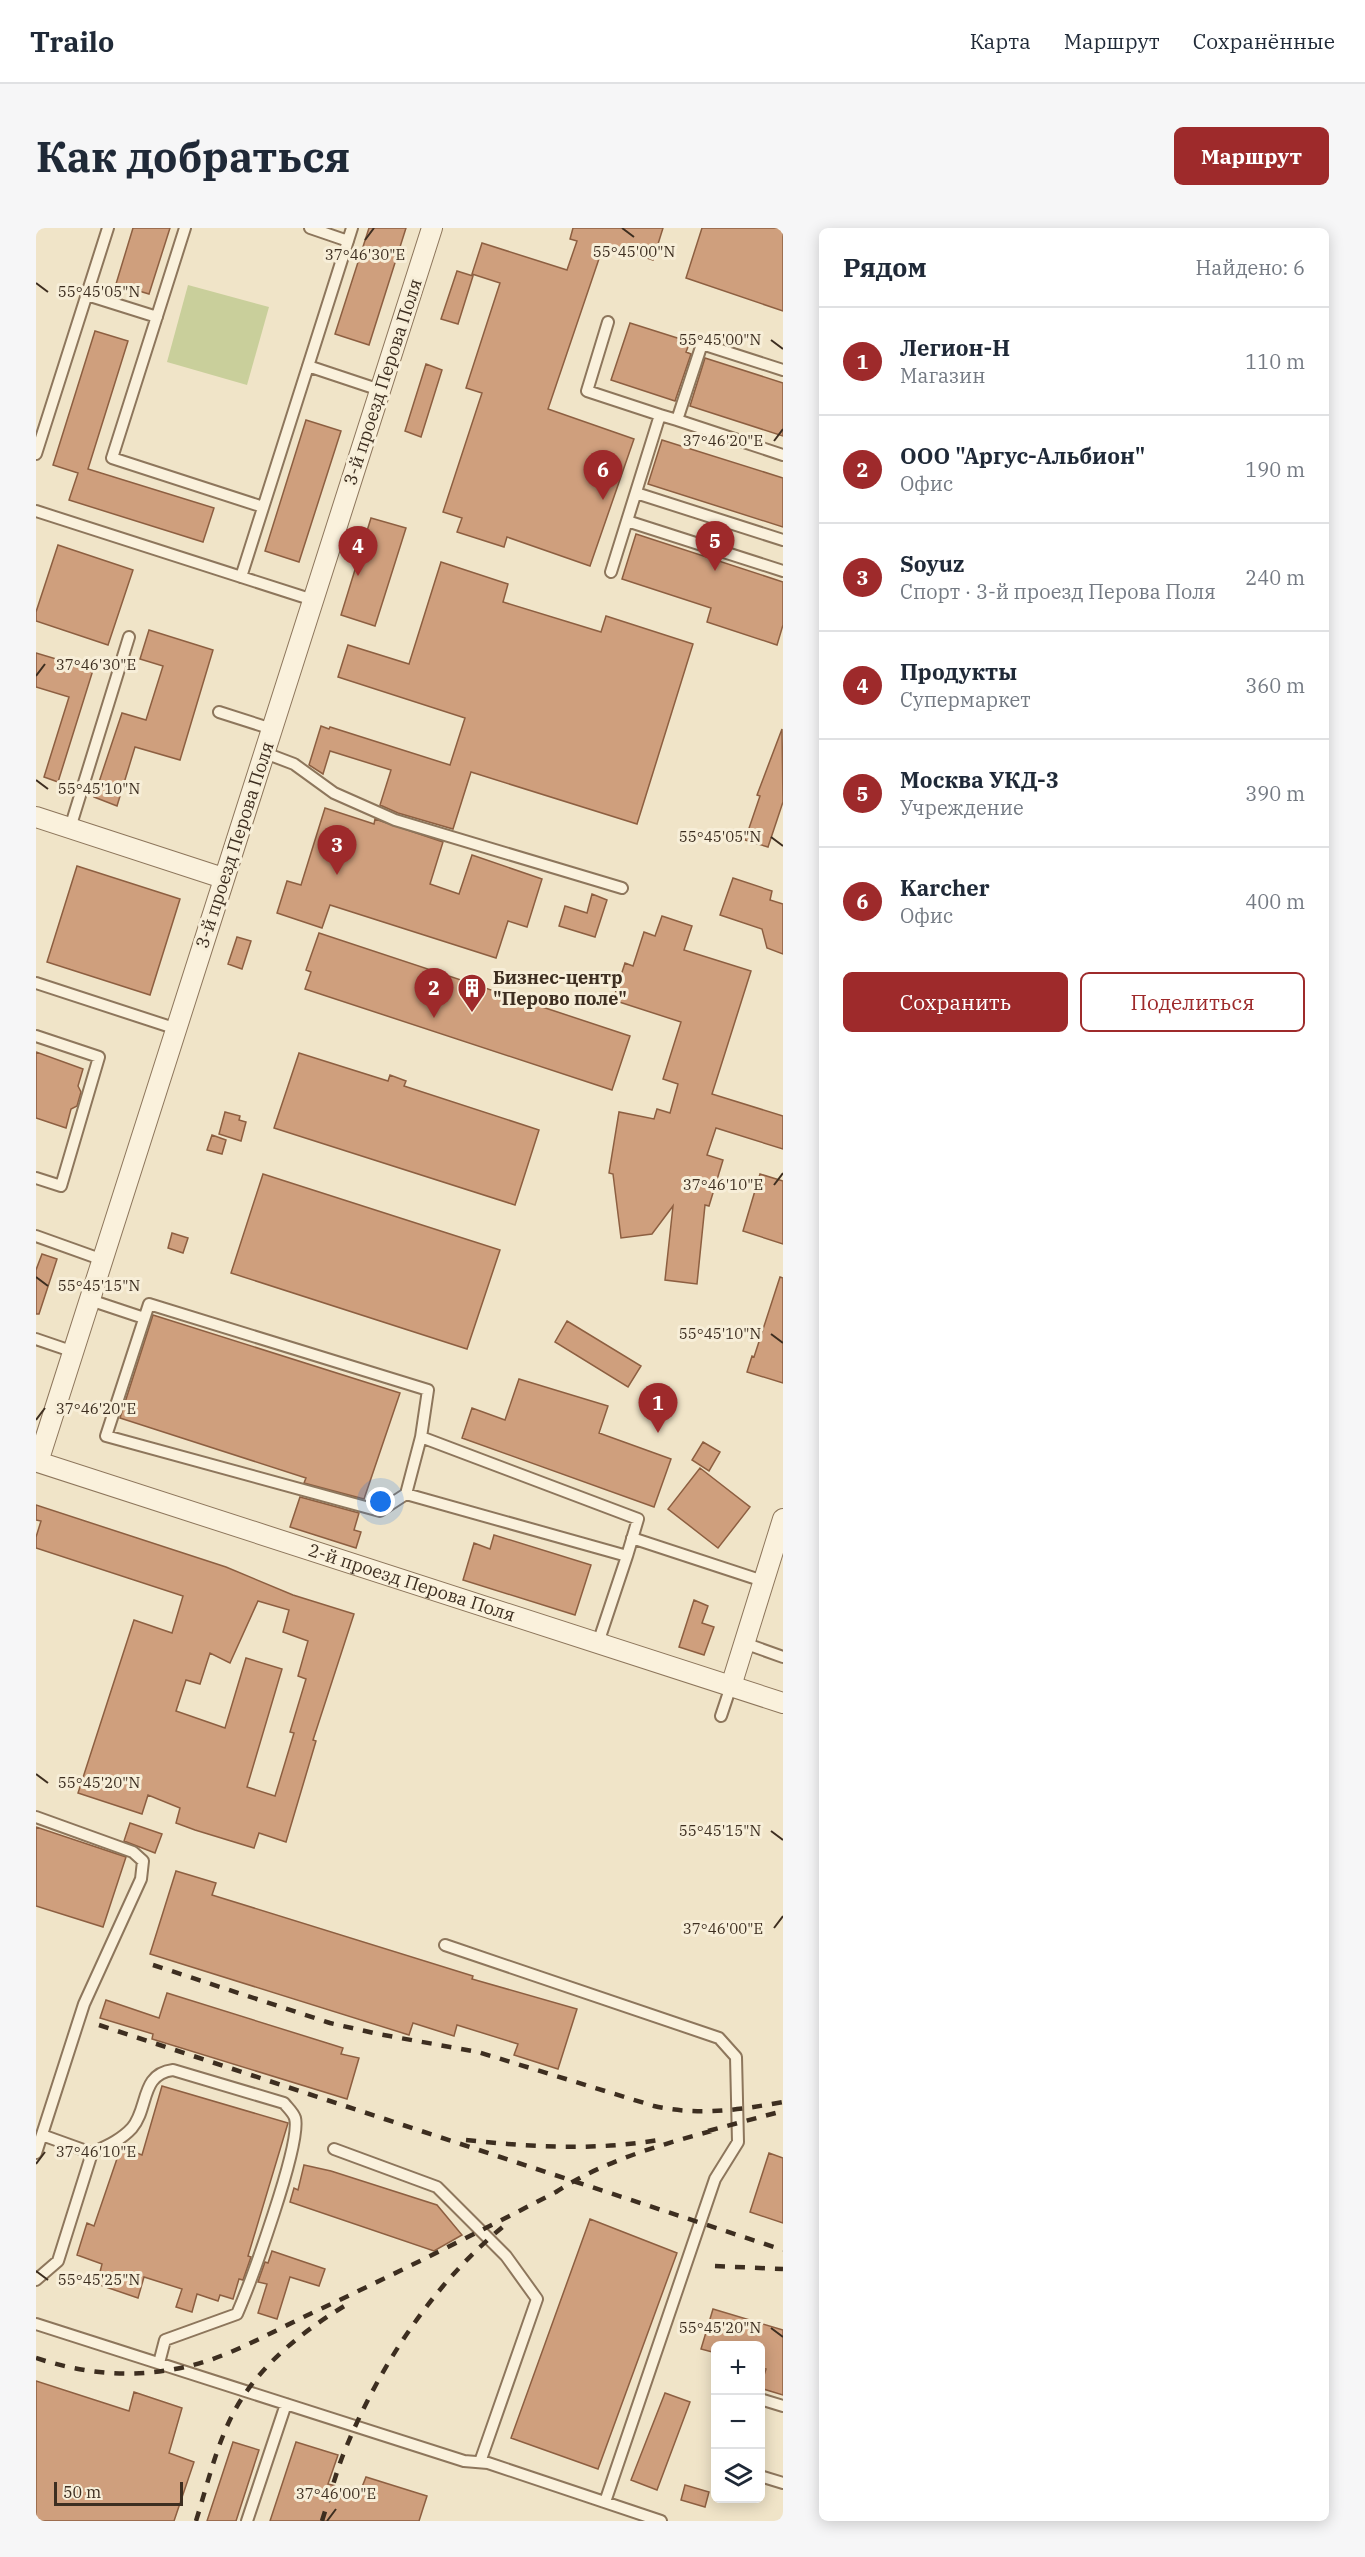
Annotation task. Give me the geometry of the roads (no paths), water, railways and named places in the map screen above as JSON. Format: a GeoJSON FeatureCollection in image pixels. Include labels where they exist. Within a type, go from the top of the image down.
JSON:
{"type":"FeatureCollection","features":[{"type":"Feature","properties":{"kind":"street","name":"3-й проезд Перова Поля"},"geometry":{"type":"LineString","coordinates":[[37,1464],[432,228]]}},
{"type":"Feature","properties":{"kind":"street"},"geometry":{"type":"LineString","coordinates":[[36,818],[224,878]]}},
{"type":"Feature","properties":{"kind":"street","name":"2-й проезд Перова Поля"},"geometry":{"type":"LineString","coordinates":[[37,1464],[783,1703]]}},
{"type":"Feature","properties":{"kind":"street"},"geometry":{"type":"LineString","coordinates":[[731,1686],[783,1519]]}},
{"type":"Feature","properties":{"kind":"lane"},"geometry":{"type":"LineString","coordinates":[[36,453],[108,228]]}},
{"type":"Feature","properties":{"kind":"lane"},"geometry":{"type":"LineString","coordinates":[[185,228],[111,458],[263,507]]}},
{"type":"Feature","properties":{"kind":"lane"},"geometry":{"type":"LineString","coordinates":[[310,228],[348,241]]}},
{"type":"Feature","properties":{"kind":"lane"},"geometry":{"type":"LineString","coordinates":[[241,577],[352,228]]}},
{"type":"Feature","properties":{"kind":"lane"},"geometry":{"type":"LineString","coordinates":[[87,295],[157,318]]}},
{"type":"Feature","properties":{"kind":"lane"},"geometry":{"type":"LineString","coordinates":[[608,322],[587,391],[783,455]]}},
{"type":"Feature","properties":{"kind":"lane"},"geometry":{"type":"LineString","coordinates":[[676,420],[702,344],[783,370]]}},
{"type":"Feature","properties":{"kind":"lane"},"geometry":{"type":"LineString","coordinates":[[308,366],[380,390]]}},
{"type":"Feature","properties":{"kind":"lane"},"geometry":{"type":"LineString","coordinates":[[611,572],[660,415]]}},
{"type":"Feature","properties":{"kind":"lane"},"geometry":{"type":"LineString","coordinates":[[636,493],[783,540]]}},
{"type":"Feature","properties":{"kind":"lane"},"geometry":{"type":"LineString","coordinates":[[36,511],[313,600]]}},
{"type":"Feature","properties":{"kind":"lane"},"geometry":{"type":"LineString","coordinates":[[627,521],[783,572]]}},
{"type":"Feature","properties":{"kind":"lane"},"geometry":{"type":"LineString","coordinates":[[69,828],[129,637]]}},
{"type":"Feature","properties":{"kind":"lane"},"geometry":{"type":"LineString","coordinates":[[219,712],[272,729]]}},
{"type":"Feature","properties":{"kind":"lane"},"geometry":{"type":"LineString","coordinates":[[265,753],[294,764],[334,793],[395,820],[622,888]]}},
{"type":"Feature","properties":{"kind":"lane"},"geometry":{"type":"LineString","coordinates":[[36,983],[177,1029]]}},
{"type":"Feature","properties":{"kind":"lane"},"geometry":{"type":"LineString","coordinates":[[36,1036],[99,1057],[61,1186],[36,1178]]}},
{"type":"Feature","properties":{"kind":"lane"},"geometry":{"type":"LineString","coordinates":[[36,1236],[103,1260]]}},
{"type":"Feature","properties":{"kind":"lane"},"geometry":{"type":"LineString","coordinates":[[90,1300],[144,1318]]}},
{"type":"Feature","properties":{"kind":"lane"},"geometry":{"type":"LineString","coordinates":[[149,1304],[428,1390],[422,1437],[406,1494],[380,1511],[106,1436],[149,1304]]}},
{"type":"Feature","properties":{"kind":"lane"},"geometry":{"type":"LineString","coordinates":[[36,1339],[74,1352]]}},
{"type":"Feature","properties":{"kind":"lane"},"geometry":{"type":"LineString","coordinates":[[422,1437],[638,1519],[598,1643]]}},
{"type":"Feature","properties":{"kind":"lane"},"geometry":{"type":"LineString","coordinates":[[406,1494],[627,1557]]}},
{"type":"Feature","properties":{"kind":"lane"},"geometry":{"type":"LineString","coordinates":[[632,1538],[764,1581]]}},
{"type":"Feature","properties":{"kind":"lane"},"geometry":{"type":"LineString","coordinates":[[744,1643],[783,1657]]}},
{"type":"Feature","properties":{"kind":"lane"},"geometry":{"type":"LineString","coordinates":[[720,1716],[731,1686]]}},
{"type":"Feature","properties":{"kind":"lane"},"geometry":{"type":"LineString","coordinates":[[36,1817],[133,1852],[143,1861],[141,1879],[84,2004],[38,2142],[92,2153],[120,2140],[134,2126],[151,2082],[161,2072],[173,2070],[284,2103],[295,2116],[296,2132],[288,2160],[254,2274],[237,2314],[165,2340],[159,2363]]}},
{"type":"Feature","properties":{"kind":"lane"},"geometry":{"type":"LineString","coordinates":[[445,1945],[719,2038],[736,2057],[738,2142],[715,2179],[605,2502]]}},
{"type":"Feature","properties":{"kind":"lane"},"geometry":{"type":"LineString","coordinates":[[334,2149],[438,2187],[506,2256],[537,2299],[480,2462]]}},
{"type":"Feature","properties":{"kind":"lane"},"geometry":{"type":"LineString","coordinates":[[36,2280],[58,2260],[92,2153]]}},
{"type":"Feature","properties":{"kind":"lane"},"geometry":{"type":"LineString","coordinates":[[36,2324],[464,2461],[480,2462],[605,2502],[649,2519],[661,2521]]}},
{"type":"Feature","properties":{"kind":"lane"},"geometry":{"type":"LineString","coordinates":[[765,2401],[783,2406]]}},
{"type":"Feature","properties":{"kind":"lane"},"geometry":{"type":"LineString","coordinates":[[247,2521],[285,2404]]}},
{"type":"Feature","properties":{"kind":"lane"},"geometry":{"type":"LineString","coordinates":[[765,2478],[783,2483]]}},
{"type":"Feature","properties":{"kind":"railway"},"geometry":{"type":"LineString","coordinates":[[153,1965],[330,2023],[478,2052],[654,2106],[687,2111],[718,2111],[783,2102]]}},
{"type":"Feature","properties":{"kind":"railway"},"geometry":{"type":"LineString","coordinates":[[99,2025],[783,2250]]}},
{"type":"Feature","properties":{"kind":"railway"},"geometry":{"type":"LineString","coordinates":[[708,2131],[783,2111]]}},
{"type":"Feature","properties":{"kind":"railway"},"geometry":{"type":"LineString","coordinates":[[36,2358],[70,2367],[122,2373],[157,2372],[210,2360],[244,2346],[403,2269],[526,2208],[593,2171],[653,2148],[715,2130]]}},
{"type":"Feature","properties":{"kind":"railway"},"geometry":{"type":"LineString","coordinates":[[466,2140],[562,2147],[610,2146],[658,2140]]}},
{"type":"Feature","properties":{"kind":"railway"},"geometry":{"type":"LineString","coordinates":[[322,2521],[343,2455],[357,2422],[391,2358],[433,2298],[457,2270],[510,2221]]}},
{"type":"Feature","properties":{"kind":"railway"},"geometry":{"type":"LineString","coordinates":[[715,2266],[783,2269]]}},
{"type":"Feature","properties":{"kind":"railway"},"geometry":{"type":"LineString","coordinates":[[196,2521],[223,2436],[249,2388],[263,2371],[294,2342],[346,2305]]}},
{"type":"Feature","properties":{"kind":"place","name":"Karcher"},"geometry":{"type":"Point","coordinates":[603,500]}},
{"type":"Feature","properties":{"kind":"place","name":"Москва УКД-3"},"geometry":{"type":"Point","coordinates":[715,571]}},
{"type":"Feature","properties":{"kind":"place","name":"Продукты"},"geometry":{"type":"Point","coordinates":[358,576]}},
{"type":"Feature","properties":{"kind":"place","name":"Soyuz"},"geometry":{"type":"Point","coordinates":[337,875]}},
{"type":"Feature","properties":{"kind":"place","name":"Бизнес-центр \"Перово поле\""},"geometry":{"type":"Point","coordinates":[472,1014]}},
{"type":"Feature","properties":{"kind":"place","name":"ООО \"Аргус-Альбион\""},"geometry":{"type":"Point","coordinates":[434,1018]}},
{"type":"Feature","properties":{"kind":"place","name":"Легион-Н"},"geometry":{"type":"Point","coordinates":[658,1433]}}]}
